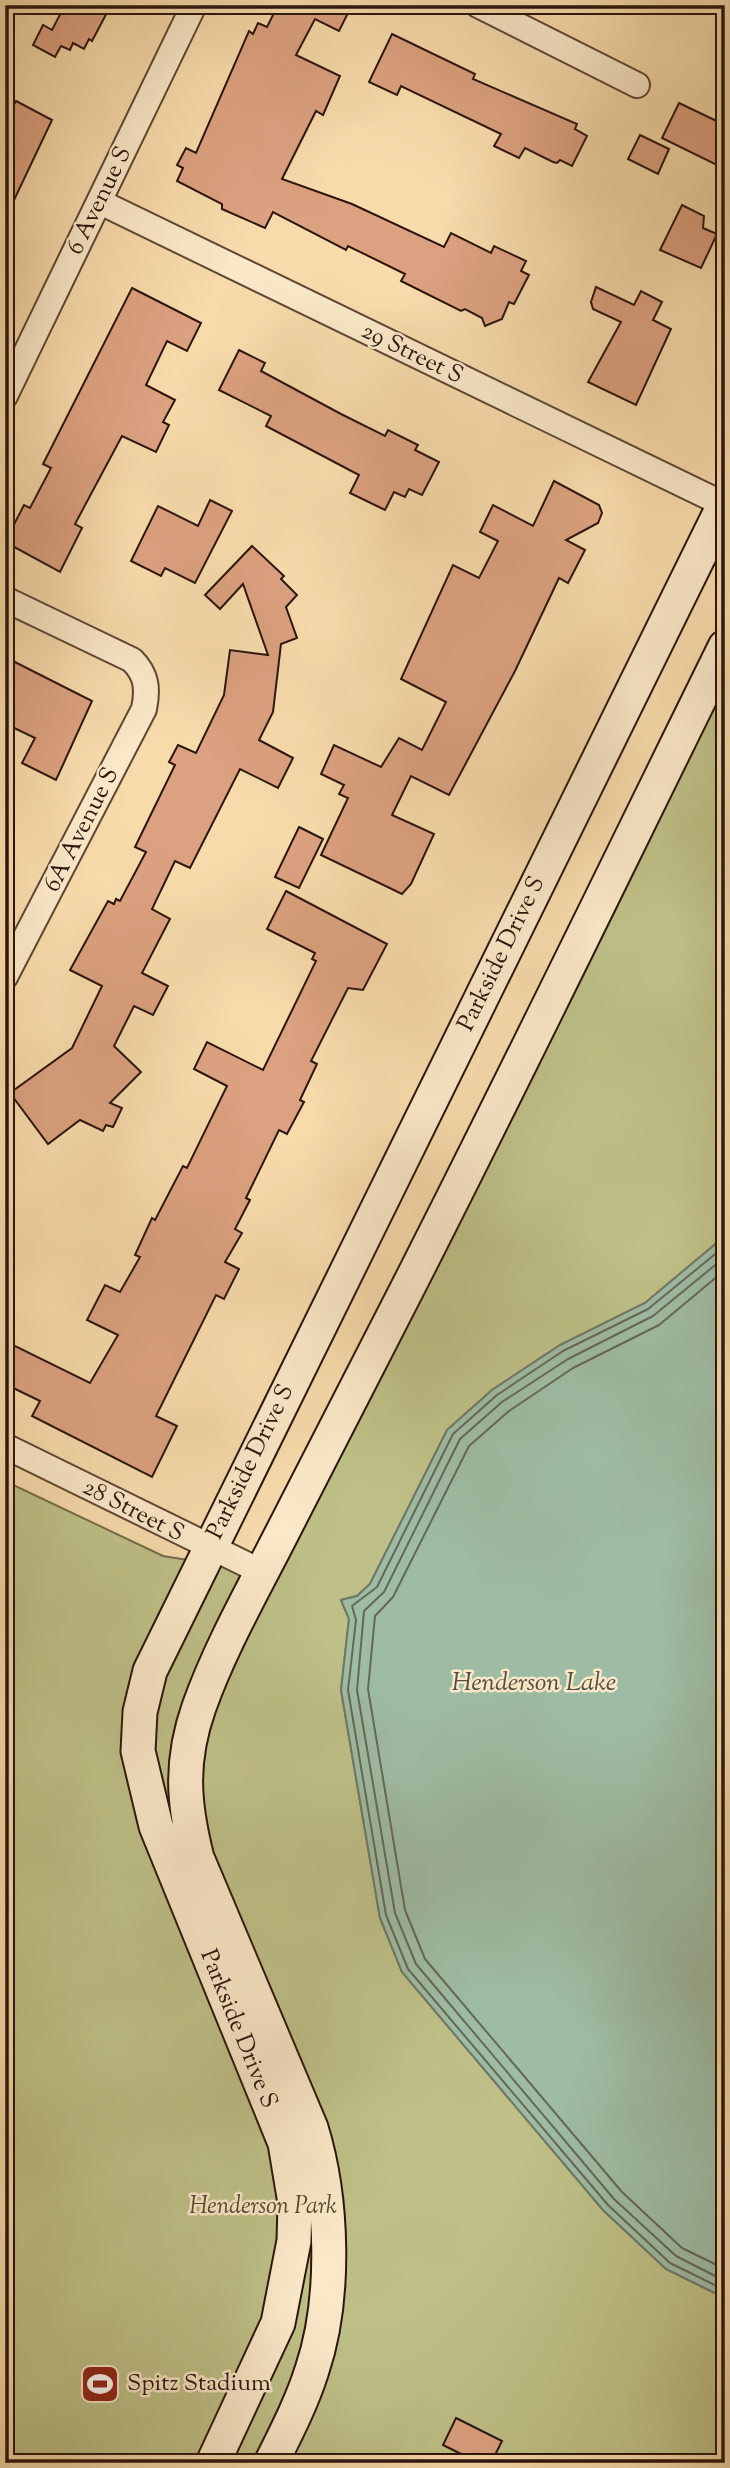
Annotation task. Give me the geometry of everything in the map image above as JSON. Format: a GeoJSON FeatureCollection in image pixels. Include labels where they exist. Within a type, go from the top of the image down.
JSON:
{"type":"FeatureCollection","features":[{"type":"Feature","properties":{"kind":"street","name":"6 Avenue S"},"geometry":{"type":"LineString","coordinates":[[5,396],[194,5]]}},
{"type":"Feature","properties":{"kind":"street"},"geometry":{"type":"LineString","coordinates":[[478,5],[637,85]]}},
{"type":"Feature","properties":{"kind":"street","name":"29 Street S"},"geometry":{"type":"LineString","coordinates":[[100,202],[724,505]]}},
{"type":"Feature","properties":{"kind":"street","name":"Parkside Drive S"},"geometry":{"type":"LineString","coordinates":[[213,2463],[278,2323],[294,2241],[295,2203],[285,2143],[156,1826],[138,1751],[140,1712],[150,1671],[724,505]]}},
{"type":"Feature","properties":{"kind":"street","name":"6A Avenue S"},"geometry":{"type":"LineString","coordinates":[[5,600],[132,660],[145,680],[148,692],[144,709],[5,977]]}},
{"type":"Feature","properties":{"kind":"street","name":"Parkside Drive S"},"geometry":{"type":"LineString","coordinates":[[271,2463],[303,2396],[316,2357],[329,2242],[326,2196],[321,2160],[311,2128],[201,1870],[186,1814],[184,1771],[199,1707],[262,1572],[483,1140],[725,647]]}},
{"type":"Feature","properties":{"kind":"street","name":"28 Street S"},"geometry":{"type":"LineString","coordinates":[[5,1446],[209,1549],[262,1572]]}},
{"type":"Feature","properties":{"kind":"green space","name":"Henderson Park"},"geometry":{"type":"Polygon","coordinates":[[[725,647],[725,1236],[645,1303],[560,1345],[492,1390],[447,1430],[370,1584],[357,1596],[341,1600],[349,1619],[341,1690],[380,1918],[402,1972],[603,2210],[666,2269],[725,2298],[725,2463],[5,2463],[5,1481],[163,1556],[262,1572],[725,647]]]}},
{"type":"Feature","properties":{"kind":"water","name":"Henderson Lake"},"geometry":{"type":"Polygon","coordinates":[[[725,1236],[725,2298],[666,2269],[603,2210],[402,1972],[380,1918],[341,1690],[349,1619],[341,1600],[357,1596],[370,1584],[447,1430],[492,1390],[560,1345],[645,1303],[725,1236]]]}},
{"type":"Feature","properties":{"kind":"building"},"geometry":{"type":"Polygon","coordinates":[[[65,5],[111,5],[92,41],[89,39],[84,49],[73,43],[70,50],[61,46],[55,57],[33,45],[43,25],[52,30],[65,5]]]}},
{"type":"Feature","properties":{"kind":"building"},"geometry":{"type":"Polygon","coordinates":[[[278,5],[352,5],[339,31],[315,19],[296,55],[340,76],[323,115],[316,111],[282,179],[352,204],[444,247],[451,233],[491,253],[494,246],[526,261],[521,271],[529,275],[514,304],[509,302],[502,319],[485,326],[482,318],[465,309],[461,311],[401,281],[405,274],[348,246],[346,250],[273,212],[265,228],[222,209],[222,204],[177,181],[183,168],[177,165],[186,148],[196,153],[249,31],[253,34],[258,23],[267,27],[278,5]]]}},
{"type":"Feature","properties":{"kind":"building"},"geometry":{"type":"Polygon","coordinates":[[[392,34],[475,74],[473,79],[577,124],[575,129],[587,136],[572,166],[560,160],[553,162],[525,148],[519,158],[494,146],[501,134],[401,86],[397,95],[369,82],[392,34]]]}},
{"type":"Feature","properties":{"kind":"building"},"geometry":{"type":"Polygon","coordinates":[[[16,101],[52,120],[5,219],[5,112],[11,110],[16,101]]]}},
{"type":"Feature","properties":{"kind":"building"},"geometry":{"type":"Polygon","coordinates":[[[679,103],[725,125],[725,169],[662,138],[679,103]]]}},
{"type":"Feature","properties":{"kind":"building"},"geometry":{"type":"Polygon","coordinates":[[[640,135],[669,149],[658,174],[628,159],[640,135]]]}},
{"type":"Feature","properties":{"kind":"building"},"geometry":{"type":"Polygon","coordinates":[[[682,205],[704,216],[703,228],[717,234],[701,268],[660,250],[682,205]]]}},
{"type":"Feature","properties":{"kind":"building"},"geometry":{"type":"Polygon","coordinates":[[[596,287],[634,305],[641,291],[662,302],[653,320],[671,329],[636,405],[588,382],[621,322],[593,309],[591,302],[596,287]]]}},
{"type":"Feature","properties":{"kind":"building"},"geometry":{"type":"Polygon","coordinates":[[[132,288],[201,323],[187,351],[167,341],[146,385],[175,400],[163,422],[169,425],[156,452],[122,436],[75,524],[82,528],[60,572],[5,542],[24,505],[30,508],[51,468],[43,464],[132,288]]]}},
{"type":"Feature","properties":{"kind":"building"},"geometry":{"type":"Polygon","coordinates":[[[239,350],[265,363],[261,371],[341,414],[385,436],[388,430],[418,445],[415,450],[439,462],[422,495],[409,489],[405,497],[394,492],[385,510],[350,493],[359,475],[266,426],[271,416],[219,390],[239,350]]]}},
{"type":"Feature","properties":{"kind":"building"},"geometry":{"type":"Polygon","coordinates":[[[554,481],[599,505],[602,513],[598,523],[566,540],[585,550],[568,583],[559,578],[515,671],[449,795],[411,776],[392,815],[434,834],[411,884],[402,894],[321,855],[348,798],[339,794],[344,785],[321,774],[334,745],[381,767],[399,738],[422,750],[446,702],[401,679],[453,565],[479,578],[498,541],[480,532],[493,505],[533,526],[554,481]]]}},
{"type":"Feature","properties":{"kind":"building"},"geometry":{"type":"Polygon","coordinates":[[[210,500],[232,511],[195,583],[165,568],[161,576],[131,561],[158,506],[198,526],[210,500]]]}},
{"type":"Feature","properties":{"kind":"building"},"geometry":{"type":"Polygon","coordinates":[[[252,546],[284,576],[281,579],[297,595],[286,607],[297,638],[281,644],[273,712],[259,740],[293,758],[278,788],[240,769],[190,868],[175,861],[152,909],[170,919],[142,973],[168,986],[153,1015],[134,1006],[114,1046],[141,1072],[110,1103],[122,1108],[113,1127],[106,1125],[103,1131],[80,1120],[48,1144],[10,1093],[72,1048],[102,986],[70,970],[108,901],[114,904],[116,899],[120,901],[146,852],[135,847],[175,765],[169,762],[178,745],[196,753],[224,695],[230,650],[268,655],[243,584],[220,609],[205,595],[252,546]]]}},
{"type":"Feature","properties":{"kind":"building"},"geometry":{"type":"Polygon","coordinates":[[[5,657],[92,701],[56,780],[22,763],[35,738],[10,726],[12,721],[5,718],[5,657]]]}},
{"type":"Feature","properties":{"kind":"building"},"geometry":{"type":"Polygon","coordinates":[[[299,827],[323,839],[299,888],[275,877],[299,827]]]}},
{"type":"Feature","properties":{"kind":"building"},"geometry":{"type":"Polygon","coordinates":[[[286,891],[387,944],[363,990],[348,988],[311,1061],[317,1064],[300,1100],[304,1102],[287,1134],[279,1130],[246,1198],[250,1200],[235,1229],[242,1233],[225,1262],[239,1269],[224,1299],[216,1295],[156,1416],[177,1426],[152,1477],[32,1416],[40,1401],[5,1384],[5,1341],[90,1383],[118,1335],[87,1320],[105,1285],[120,1292],[140,1257],[135,1255],[152,1218],[155,1220],[183,1166],[187,1168],[227,1086],[194,1069],[207,1042],[263,1070],[316,961],[312,959],[315,953],[267,929],[286,891]]]}},
{"type":"Feature","properties":{"kind":"building"},"geometry":{"type":"Polygon","coordinates":[[[456,2418],[502,2441],[491,2463],[479,2463],[443,2445],[456,2418]]]}},
{"type":"Feature","properties":{"kind":"place","name":"Spitz Stadium"},"geometry":{"type":"Point","coordinates":[100,2384]}}]}
